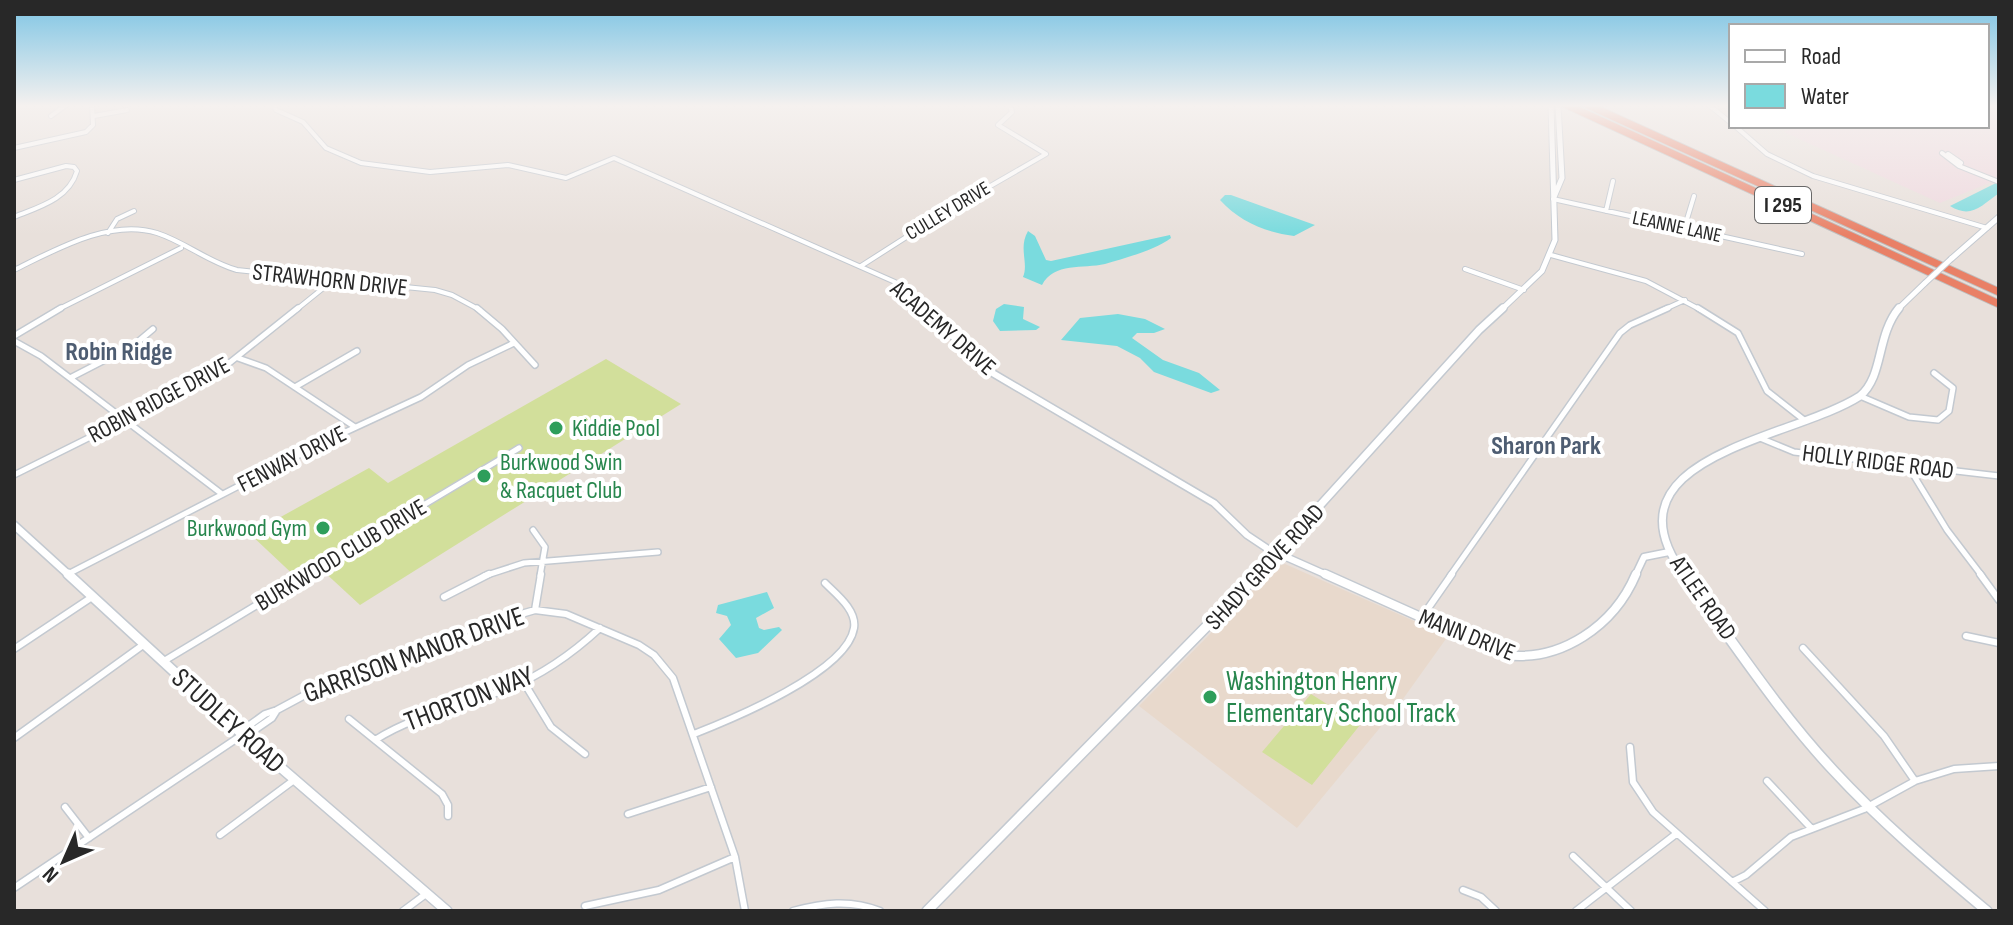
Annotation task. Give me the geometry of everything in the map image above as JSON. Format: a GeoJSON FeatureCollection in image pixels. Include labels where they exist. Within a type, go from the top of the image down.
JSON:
{"type":"FeatureCollection","features":[{"type":"Feature","properties":{"kind":"highway","name":"I 295"},"geometry":{"type":"LineString","coordinates":[[1661,148],[1999,304]]}},
{"type":"Feature","properties":{"kind":"highway","name":"I 295"},"geometry":{"type":"LineString","coordinates":[[1683,148],[1999,292]]}},
{"type":"Feature","properties":{"kind":"main road"},"geometry":{"type":"LineString","coordinates":[[1551,255],[1555,240],[1552,148]]}},
{"type":"Feature","properties":{"kind":"main road"},"geometry":{"type":"LineString","coordinates":[[1553,199],[1562,178],[1561,148]]}},
{"type":"Feature","properties":{"kind":"main road"},"geometry":{"type":"LineString","coordinates":[[1860,396],[1872,383],[1889,321],[1899,307],[1999,217]]}},
{"type":"Feature","properties":{"kind":"main road","name":"SHADY GROVE ROAD"},"geometry":{"type":"LineString","coordinates":[[927,911],[1278,554],[1479,330],[1542,271],[1551,255]]}},
{"type":"Feature","properties":{"kind":"main road","name":"ATLEE ROAD"},"geometry":{"type":"LineString","coordinates":[[1860,396],[1760,438],[1692,473],[1674,487],[1665,501],[1661,518],[1669,552],[1796,727],[1869,807],[1937,871],[1987,911]]}},
{"type":"Feature","properties":{"kind":"main road","name":"STUDLEY ROAD"},"geometry":{"type":"LineString","coordinates":[[14,525],[243,735],[447,911]]}},
{"type":"Feature","properties":{"kind":"street","name":"ACADEMY DRIVE"},"geometry":{"type":"LineString","coordinates":[[326,148],[355,162],[430,172],[508,165],[566,178],[614,158],[861,266],[911,293],[984,368],[1214,503],[1247,535],[1278,554]]}},
{"type":"Feature","properties":{"kind":"street","name":"CULLEY DRIVE"},"geometry":{"type":"LineString","coordinates":[[861,266],[947,211],[1046,154],[1041,148]]}},
{"type":"Feature","properties":{"kind":"street"},"geometry":{"type":"LineString","coordinates":[[1760,148],[1813,176],[1987,228]]}},
{"type":"Feature","properties":{"kind":"street"},"geometry":{"type":"LineString","coordinates":[[1945,153],[1959,166],[1999,180]]}},
{"type":"Feature","properties":{"kind":"street"},"geometry":{"type":"LineString","coordinates":[[14,180],[66,166],[74,167],[77,171],[74,183],[63,194],[14,217]]}},
{"type":"Feature","properties":{"kind":"street"},"geometry":{"type":"LineString","coordinates":[[1606,211],[1613,181]]}},
{"type":"Feature","properties":{"kind":"street"},"geometry":{"type":"LineString","coordinates":[[1684,229],[1694,196]]}},
{"type":"Feature","properties":{"kind":"street","name":"LEANNE LANE"},"geometry":{"type":"LineString","coordinates":[[1553,199],[1802,254]]}},
{"type":"Feature","properties":{"kind":"street"},"geometry":{"type":"LineString","coordinates":[[14,270],[66,246],[107,234],[117,219],[134,211]]}},
{"type":"Feature","properties":{"kind":"street","name":"STRAWHORN DRIVE"},"geometry":{"type":"LineString","coordinates":[[107,234],[149,231],[230,269],[435,290],[460,297],[481,309],[535,365]]}},
{"type":"Feature","properties":{"kind":"street"},"geometry":{"type":"LineString","coordinates":[[182,248],[77,298],[14,339],[222,494]]}},
{"type":"Feature","properties":{"kind":"street"},"geometry":{"type":"LineString","coordinates":[[1551,255],[1637,277],[1685,300],[1735,330],[1767,391],[1804,420]]}},
{"type":"Feature","properties":{"kind":"street"},"geometry":{"type":"LineString","coordinates":[[1465,269],[1524,290]]}},
{"type":"Feature","properties":{"kind":"street","name":"ROBIN RIDGE DRIVE"},"geometry":{"type":"LineString","coordinates":[[14,475],[213,376],[333,281]]}},
{"type":"Feature","properties":{"kind":"street"},"geometry":{"type":"LineString","coordinates":[[1421,618],[1620,333],[1630,325],[1685,300]]}},
{"type":"Feature","properties":{"kind":"street"},"geometry":{"type":"LineString","coordinates":[[70,378],[134,345],[153,329]]}},
{"type":"Feature","properties":{"kind":"street","name":"FENWAY DRIVE"},"geometry":{"type":"LineString","coordinates":[[68,574],[355,427],[421,397],[468,365],[514,343]]}},
{"type":"Feature","properties":{"kind":"street"},"geometry":{"type":"LineString","coordinates":[[295,387],[357,351]]}},
{"type":"Feature","properties":{"kind":"street"},"geometry":{"type":"LineString","coordinates":[[238,358],[256,363],[355,427]]}},
{"type":"Feature","properties":{"kind":"street"},"geometry":{"type":"LineString","coordinates":[[1860,396],[1909,417],[1938,420],[1949,411],[1953,388],[1934,373]]}},
{"type":"Feature","properties":{"kind":"street","name":"HOLLY RIDGE ROAD"},"geometry":{"type":"LineString","coordinates":[[1760,438],[1794,452],[1999,476]]}},
{"type":"Feature","properties":{"kind":"street","name":"BURKWOOD CLUB DRIVE"},"geometry":{"type":"LineString","coordinates":[[163,662],[519,448]]}},
{"type":"Feature","properties":{"kind":"street"},"geometry":{"type":"LineString","coordinates":[[1908,466],[1947,530],[1999,600]]}},
{"type":"Feature","properties":{"kind":"street"},"geometry":{"type":"LineString","coordinates":[[533,530],[544,542],[535,610]]}},
{"type":"Feature","properties":{"kind":"street"},"geometry":{"type":"LineString","coordinates":[[444,597],[503,569],[544,560],[658,552]]}},
{"type":"Feature","properties":{"kind":"street","name":"MANN DRIVE"},"geometry":{"type":"LineString","coordinates":[[1278,554],[1505,655],[1524,658],[1547,655],[1580,639],[1621,599],[1633,583],[1644,557],[1669,552]]}},
{"type":"Feature","properties":{"kind":"street"},"geometry":{"type":"LineString","coordinates":[[694,734],[746,714],[844,651],[854,631],[853,618],[825,583]]}},
{"type":"Feature","properties":{"kind":"street"},"geometry":{"type":"LineString","coordinates":[[14,649],[92,597]]}},
{"type":"Feature","properties":{"kind":"street","name":"GARRISON MANOR DRIVE"},"geometry":{"type":"LineString","coordinates":[[14,888],[272,718],[277,710],[318,688],[433,654],[511,617],[535,610],[561,612],[639,645],[654,655],[673,678],[735,857],[745,911]]}},
{"type":"Feature","properties":{"kind":"street","name":"THORTON WAY"},"geometry":{"type":"LineString","coordinates":[[375,740],[405,722],[523,681],[577,649],[600,628]]}},
{"type":"Feature","properties":{"kind":"street"},"geometry":{"type":"LineString","coordinates":[[1966,636],[1999,643]]}},
{"type":"Feature","properties":{"kind":"street"},"geometry":{"type":"LineString","coordinates":[[14,738],[144,644]]}},
{"type":"Feature","properties":{"kind":"street"},"geometry":{"type":"LineString","coordinates":[[1803,648],[1868,717],[1915,781]]}},
{"type":"Feature","properties":{"kind":"street"},"geometry":{"type":"LineString","coordinates":[[523,681],[551,727],[585,754]]}},
{"type":"Feature","properties":{"kind":"street"},"geometry":{"type":"LineString","coordinates":[[349,719],[442,794],[448,805],[448,816]]}},
{"type":"Feature","properties":{"kind":"street"},"geometry":{"type":"LineString","coordinates":[[1630,747],[1630,773],[1637,790],[1653,812],[1765,911]]}},
{"type":"Feature","properties":{"kind":"street"},"geometry":{"type":"LineString","coordinates":[[1732,882],[1746,875],[1791,837],[1869,807],[1915,781],[1954,769],[1999,766]]}},
{"type":"Feature","properties":{"kind":"street"},"geometry":{"type":"LineString","coordinates":[[220,835],[294,780]]}},
{"type":"Feature","properties":{"kind":"street"},"geometry":{"type":"LineString","coordinates":[[1767,781],[1811,828]]}},
{"type":"Feature","properties":{"kind":"street"},"geometry":{"type":"LineString","coordinates":[[628,814],[711,787]]}},
{"type":"Feature","properties":{"kind":"street"},"geometry":{"type":"LineString","coordinates":[[65,807],[89,838]]}},
{"type":"Feature","properties":{"kind":"street"},"geometry":{"type":"LineString","coordinates":[[1576,911],[1676,834]]}},
{"type":"Feature","properties":{"kind":"street"},"geometry":{"type":"LineString","coordinates":[[1573,856],[1631,911]]}},
{"type":"Feature","properties":{"kind":"street"},"geometry":{"type":"LineString","coordinates":[[585,906],[659,890],[735,857]]}},
{"type":"Feature","properties":{"kind":"street"},"geometry":{"type":"LineString","coordinates":[[1463,890],[1481,897],[1496,911]]}},
{"type":"Feature","properties":{"kind":"street"},"geometry":{"type":"LineString","coordinates":[[403,911],[426,894]]}},
{"type":"Feature","properties":{"kind":"street"},"geometry":{"type":"LineString","coordinates":[[793,911],[842,901],[860,903],[880,911]]}},
{"type":"Feature","properties":{"kind":"shaded area"},"geometry":{"type":"Polygon","coordinates":[[[1820,148],[1999,148],[1999,179],[1940,203],[1820,148]]]}},
{"type":"Feature","properties":{"kind":"shaded area"},"geometry":{"type":"Polygon","coordinates":[[[1285,564],[1448,636],[1398,706],[1297,828],[1139,706],[1276,567],[1285,564]]]}},
{"type":"Feature","properties":{"kind":"green space","name":"Burkwood Swin & Racquet Club"},"geometry":{"type":"Polygon","coordinates":[[[606,359],[681,404],[360,605],[321,569],[300,581],[250,534],[369,468],[388,483],[606,359]]]}},
{"type":"Feature","properties":{"kind":"green space"},"geometry":{"type":"Polygon","coordinates":[[[1311,694],[1360,725],[1312,785],[1262,752],[1311,694]]]}},
{"type":"Feature","properties":{"kind":"water"},"geometry":{"type":"Polygon","coordinates":[[[1999,184],[1999,193],[1976,209],[1964,211],[1950,206],[1999,184]]]}},
{"type":"Feature","properties":{"kind":"water"},"geometry":{"type":"Polygon","coordinates":[[[1225,195],[1315,225],[1294,236],[1263,229],[1228,208],[1220,200],[1225,195]]]}},
{"type":"Feature","properties":{"kind":"water"},"geometry":{"type":"Polygon","coordinates":[[[1028,231],[1035,236],[1046,260],[1051,261],[1170,235],[1171,238],[1148,250],[1105,264],[1061,270],[1042,285],[1023,277],[1024,243],[1028,231]]]}},
{"type":"Feature","properties":{"kind":"water"},"geometry":{"type":"Polygon","coordinates":[[[1004,304],[1024,307],[1023,319],[1040,327],[1036,330],[1000,331],[993,321],[996,309],[1004,304]]]}},
{"type":"Feature","properties":{"kind":"water"},"geometry":{"type":"Polygon","coordinates":[[[1118,314],[1145,319],[1165,329],[1154,333],[1137,333],[1132,338],[1163,360],[1199,373],[1220,390],[1211,393],[1154,372],[1140,358],[1117,346],[1061,340],[1080,318],[1118,314]]]}},
{"type":"Feature","properties":{"kind":"water"},"geometry":{"type":"Polygon","coordinates":[[[767,592],[774,608],[756,618],[759,628],[779,627],[782,630],[758,653],[736,658],[719,639],[731,625],[727,616],[716,613],[718,605],[767,592]]]}},
{"type":"Feature","properties":{"kind":"place","name":"Kiddie Pool"},"geometry":{"type":"Point","coordinates":[556,428]}},
{"type":"Feature","properties":{"kind":"place","name":"Burkwood Swin & Racquet Club"},"geometry":{"type":"Point","coordinates":[484,476]}},
{"type":"Feature","properties":{"kind":"place","name":"Burkwood Gym"},"geometry":{"type":"Point","coordinates":[323,528]}},
{"type":"Feature","properties":{"kind":"place","name":"Washington Henry Elementary School Track"},"geometry":{"type":"Point","coordinates":[1210,697]}},
{"type":"Feature","properties":{"kind":"district","name":"Robin Ridge"},"geometry":{"type":"Point","coordinates":[119,352]}},
{"type":"Feature","properties":{"kind":"district","name":"Sharon Park"},"geometry":{"type":"Point","coordinates":[1546,446]}}]}
